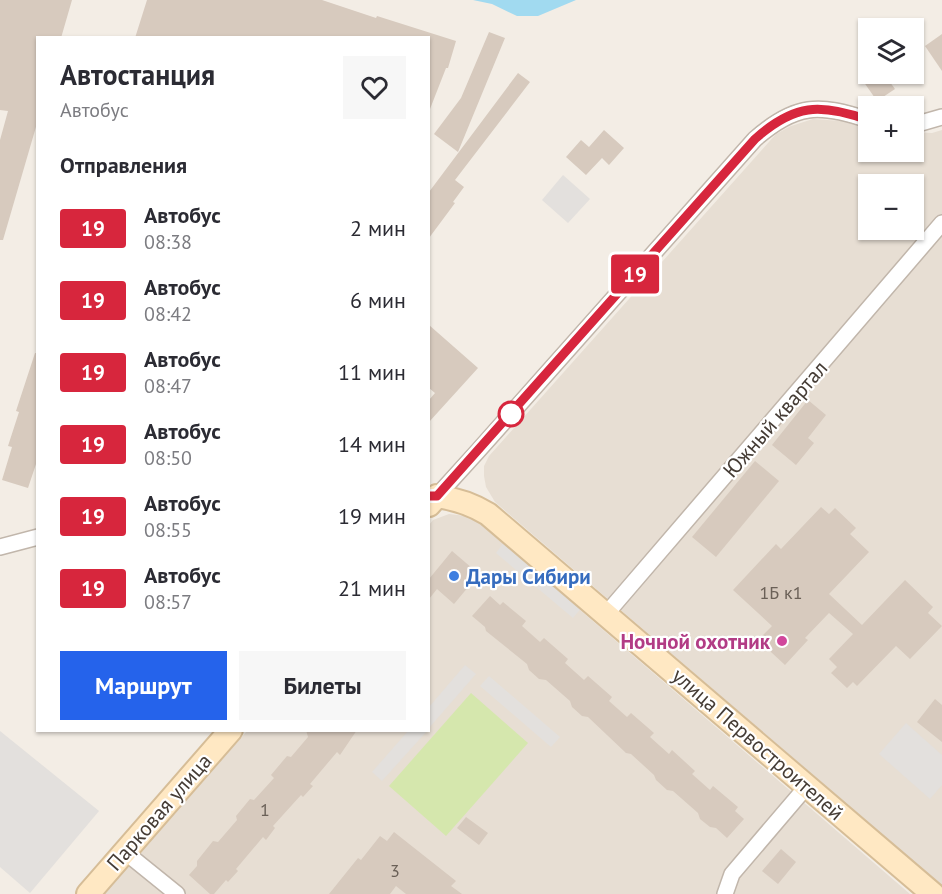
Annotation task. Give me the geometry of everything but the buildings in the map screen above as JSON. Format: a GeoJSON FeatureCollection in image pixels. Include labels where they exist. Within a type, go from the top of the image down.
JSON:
{"type":"FeatureCollection","features":[{"type":"Feature","properties":{"kind":"street"},"geometry":{"type":"LineString","coordinates":[[432,499],[748,148],[774,123],[792,113],[816,109],[841,110],[858,116]]}},
{"type":"Feature","properties":{"kind":"street"},"geometry":{"type":"LineString","coordinates":[[924,122],[942,117]]}},
{"type":"Feature","properties":{"kind":"street","name":"Южный квартал"},"geometry":{"type":"LineString","coordinates":[[607,614],[942,223]]}},
{"type":"Feature","properties":{"kind":"street","name":"улица Первостроителей"},"geometry":{"type":"LineString","coordinates":[[432,499],[469,504],[488,514],[933,894]]}},
{"type":"Feature","properties":{"kind":"street"},"geometry":{"type":"LineString","coordinates":[[0,547],[36,538]]}},
{"type":"Feature","properties":{"kind":"street","name":"Парковая улица"},"geometry":{"type":"LineString","coordinates":[[88,894],[229,732]]}},
{"type":"Feature","properties":{"kind":"street"},"geometry":{"type":"LineString","coordinates":[[725,894],[732,874],[807,786]]}},
{"type":"Feature","properties":{"kind":"street"},"geometry":{"type":"LineString","coordinates":[[125,852],[177,894]]}},
{"type":"Feature","properties":{"kind":"shaded area"},"geometry":{"type":"Polygon","coordinates":[[[813,119],[842,121],[858,125],[858,162],[924,162],[924,133],[942,130],[942,886],[495,502],[486,487],[484,466],[489,456],[776,134],[813,119]]]}},
{"type":"Feature","properties":{"kind":"shaded area"},"geometry":{"type":"Polygon","coordinates":[[[563,175],[590,199],[568,223],[542,200],[563,175]]]}},
{"type":"Feature","properties":{"kind":"shaded area"},"geometry":{"type":"Polygon","coordinates":[[[449,514],[466,516],[479,523],[910,894],[104,894],[246,732],[430,732],[430,524],[433,520],[449,514]]]}},
{"type":"Feature","properties":{"kind":"shaded area"},"geometry":{"type":"Polygon","coordinates":[[[504,542],[582,607],[573,618],[496,553],[504,542]]]}},
{"type":"Feature","properties":{"kind":"shaded area"},"geometry":{"type":"Polygon","coordinates":[[[465,665],[476,674],[430,727],[430,706],[465,665]]]}},
{"type":"Feature","properties":{"kind":"shaded area"},"geometry":{"type":"Polygon","coordinates":[[[489,676],[560,737],[551,747],[480,686],[489,676]]]}},
{"type":"Feature","properties":{"kind":"shaded area"},"geometry":{"type":"Polygon","coordinates":[[[906,723],[942,755],[942,785],[930,799],[879,754],[906,723]]]}},
{"type":"Feature","properties":{"kind":"shaded area"},"geometry":{"type":"Polygon","coordinates":[[[0,731],[99,811],[30,893],[0,867],[0,731]]]}},
{"type":"Feature","properties":{"kind":"shaded area"},"geometry":{"type":"Polygon","coordinates":[[[407,732],[426,732],[382,781],[372,772],[407,732]]]}},
{"type":"Feature","properties":{"kind":"green space"},"geometry":{"type":"Polygon","coordinates":[[[471,693],[528,743],[446,836],[389,786],[471,693]]]}},
{"type":"Feature","properties":{"kind":"water"},"geometry":{"type":"Polygon","coordinates":[[[473,0],[576,0],[538,16],[517,16],[492,4],[473,0]]]}},
{"type":"Feature","properties":{"kind":"bus line","name":"19"},"geometry":{"type":"LineString","coordinates":[[430,496],[437,496],[755,139],[774,123],[792,113],[816,109],[841,110],[858,116]]}},
{"type":"Feature","properties":{"kind":"place","name":"Дары Сибири"},"geometry":{"type":"Point","coordinates":[454,576]}},
{"type":"Feature","properties":{"kind":"place","name":"Ночной охотник"},"geometry":{"type":"Point","coordinates":[782,641]}}]}
